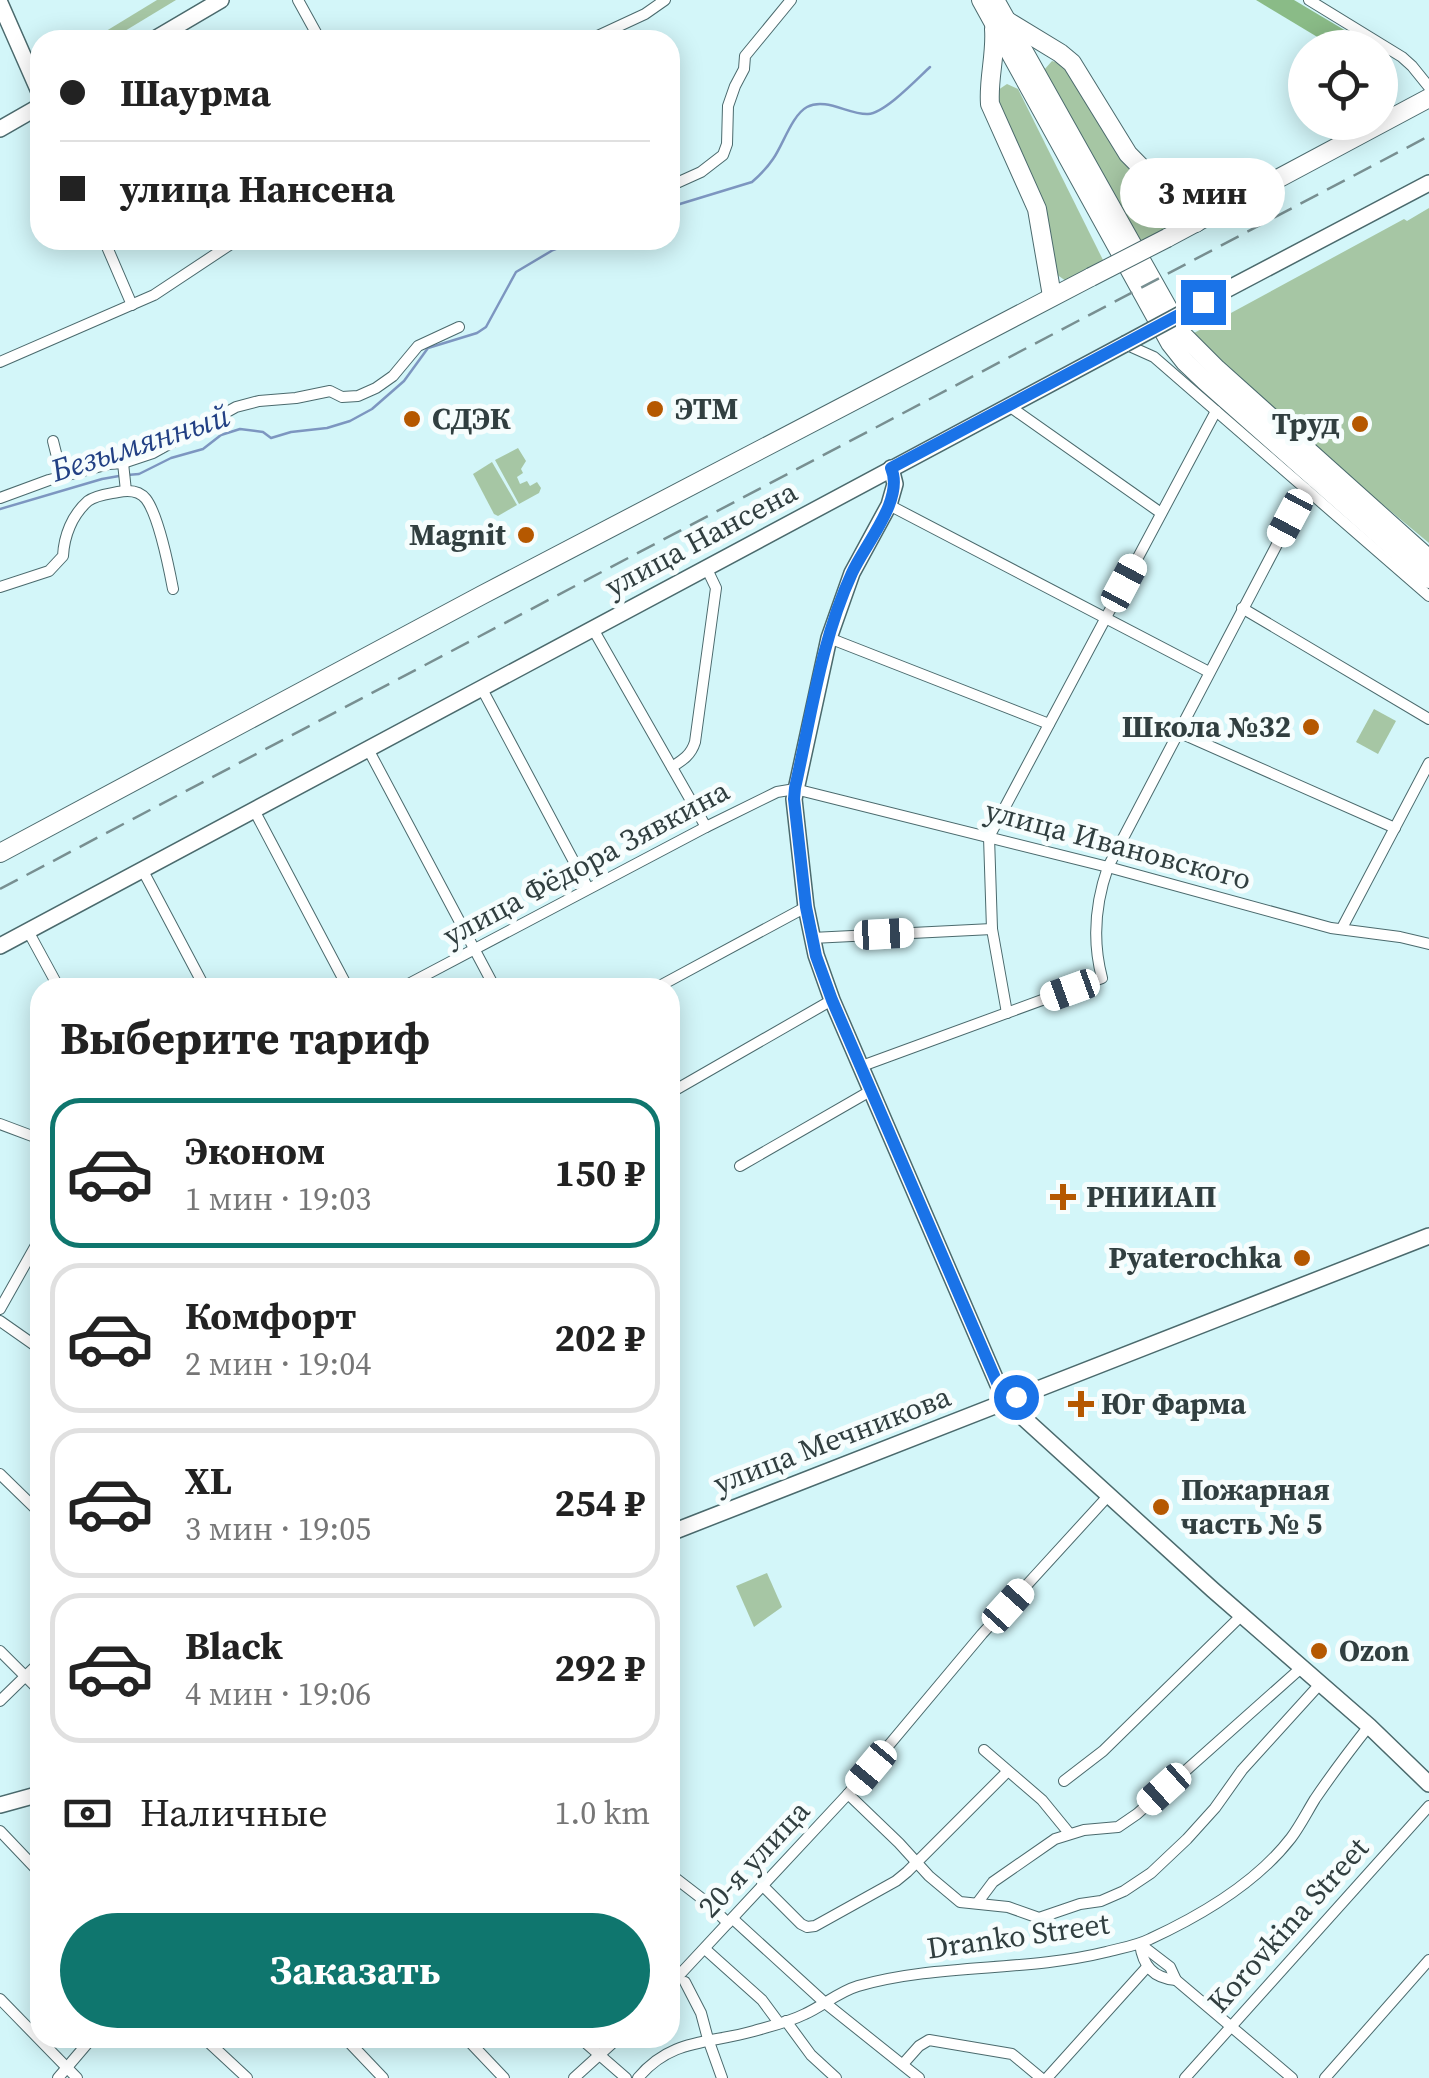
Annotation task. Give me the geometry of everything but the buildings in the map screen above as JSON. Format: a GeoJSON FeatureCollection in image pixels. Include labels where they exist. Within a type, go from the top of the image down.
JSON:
{"type":"FeatureCollection","features":[{"type":"Feature","properties":{"kind":"main road"},"geometry":{"type":"LineString","coordinates":[[169,30],[220,0]]}},
{"type":"Feature","properties":{"kind":"main road"},"geometry":{"type":"LineString","coordinates":[[981,0],[999,22],[1037,89],[1186,362],[1429,579]]}},
{"type":"Feature","properties":{"kind":"main road"},"geometry":{"type":"LineString","coordinates":[[996,0],[999,22],[989,92],[994,116],[1037,209],[1052,296]]}},
{"type":"Feature","properties":{"kind":"main road"},"geometry":{"type":"LineString","coordinates":[[0,3],[30,71]]}},
{"type":"Feature","properties":{"kind":"main road"},"geometry":{"type":"LineString","coordinates":[[999,22],[1072,63],[1128,154],[1196,223]]}},
{"type":"Feature","properties":{"kind":"main road"},"geometry":{"type":"LineString","coordinates":[[1037,89],[1041,68],[1048,60],[1062,58],[1072,63]]}},
{"type":"Feature","properties":{"kind":"main road"},"geometry":{"type":"LineString","coordinates":[[989,92],[1001,82],[1011,80],[1037,89]]}},
{"type":"Feature","properties":{"kind":"main road","name":"улица Нансена"},"geometry":{"type":"LineString","coordinates":[[0,853],[1429,98]]}},
{"type":"Feature","properties":{"kind":"main road"},"geometry":{"type":"LineString","coordinates":[[0,129],[30,112]]}},
{"type":"Feature","properties":{"kind":"main road","name":"улица Нансена"},"geometry":{"type":"LineString","coordinates":[[0,946],[1429,183]]}},
{"type":"Feature","properties":{"kind":"main road"},"geometry":{"type":"LineString","coordinates":[[1176,339],[1429,559]]}},
{"type":"Feature","properties":{"kind":"main road"},"geometry":{"type":"LineString","coordinates":[[891,468],[895,484],[889,505],[852,573],[828,638],[795,788],[806,907],[816,956],[832,1000],[1005,1401],[1429,1784]]}},
{"type":"Feature","properties":{"kind":"main road","name":"улица Мечникова"},"geometry":{"type":"LineString","coordinates":[[680,1529],[1429,1236]]}},
{"type":"Feature","properties":{"kind":"main road"},"geometry":{"type":"LineString","coordinates":[[0,1806],[30,1797]]}},
{"type":"Feature","properties":{"kind":"street"},"geometry":{"type":"LineString","coordinates":[[298,0],[314,30]]}},
{"type":"Feature","properties":{"kind":"street"},"geometry":{"type":"LineString","coordinates":[[610,30],[665,0]]}},
{"type":"Feature","properties":{"kind":"street"},"geometry":{"type":"LineString","coordinates":[[680,181],[701,172],[724,154],[728,144],[728,106],[744,69],[745,56],[791,0]]}},
{"type":"Feature","properties":{"kind":"street"},"geometry":{"type":"LineString","coordinates":[[1309,0],[1402,58],[1429,88]]}},
{"type":"Feature","properties":{"kind":"street"},"geometry":{"type":"LineString","coordinates":[[108,250],[132,305]]}},
{"type":"Feature","properties":{"kind":"street"},"geometry":{"type":"LineString","coordinates":[[0,362],[154,295],[222,250]]}},
{"type":"Feature","properties":{"kind":"street"},"geometry":{"type":"LineString","coordinates":[[0,498],[153,453],[258,400],[330,391],[342,397],[358,396],[393,376],[418,346],[460,327]]}},
{"type":"Feature","properties":{"kind":"street"},"geometry":{"type":"LineString","coordinates":[[1124,344],[1154,357],[1429,596]]}},
{"type":"Feature","properties":{"kind":"street"},"geometry":{"type":"LineString","coordinates":[[1009,406],[1161,513]]}},
{"type":"Feature","properties":{"kind":"street"},"geometry":{"type":"LineString","coordinates":[[1007,1013],[992,929],[990,837],[1216,411]]}},
{"type":"Feature","properties":{"kind":"street"},"geometry":{"type":"LineString","coordinates":[[53,441],[62,477]]}},
{"type":"Feature","properties":{"kind":"street"},"geometry":{"type":"LineString","coordinates":[[123,463],[126,487]]}},
{"type":"Feature","properties":{"kind":"street"},"geometry":{"type":"LineString","coordinates":[[0,587],[49,571],[63,556],[64,535],[88,501],[126,487],[146,500],[153,514],[173,589]]}},
{"type":"Feature","properties":{"kind":"street"},"geometry":{"type":"LineString","coordinates":[[862,1066],[1102,978],[1095,926],[1108,867],[1306,489]]}},
{"type":"Feature","properties":{"kind":"street"},"geometry":{"type":"LineString","coordinates":[[889,505],[1209,672]]}},
{"type":"Feature","properties":{"kind":"street"},"geometry":{"type":"LineString","coordinates":[[672,767],[686,758],[695,742],[716,588],[706,567]]}},
{"type":"Feature","properties":{"kind":"street"},"geometry":{"type":"LineString","coordinates":[[1242,608],[1429,719]]}},
{"type":"Feature","properties":{"kind":"street"},"geometry":{"type":"LineString","coordinates":[[593,629],[706,827]]}},
{"type":"Feature","properties":{"kind":"street"},"geometry":{"type":"LineString","coordinates":[[828,638],[1049,724]]}},
{"type":"Feature","properties":{"kind":"street"},"geometry":{"type":"LineString","coordinates":[[482,689],[588,888]]}},
{"type":"Feature","properties":{"kind":"street"},"geometry":{"type":"LineString","coordinates":[[1178,732],[1395,828]]}},
{"type":"Feature","properties":{"kind":"street"},"geometry":{"type":"LineString","coordinates":[[368,749],[490,978]]}},
{"type":"Feature","properties":{"kind":"street"},"geometry":{"type":"LineString","coordinates":[[1342,928],[1395,828],[1424,785],[1429,763]]}},
{"type":"Feature","properties":{"kind":"street","name":"улица Фёдора Зявкина"},"geometry":{"type":"LineString","coordinates":[[420,978],[706,827],[778,792],[795,788]]}},
{"type":"Feature","properties":{"kind":"street","name":"улица Ивановского"},"geometry":{"type":"LineString","coordinates":[[795,788],[1331,928],[1429,944]]}},
{"type":"Feature","properties":{"kind":"street"},"geometry":{"type":"LineString","coordinates":[[254,810],[343,978]]}},
{"type":"Feature","properties":{"kind":"street"},"geometry":{"type":"LineString","coordinates":[[142,870],[200,978]]}},
{"type":"Feature","properties":{"kind":"street"},"geometry":{"type":"LineString","coordinates":[[675,978],[806,907]]}},
{"type":"Feature","properties":{"kind":"street"},"geometry":{"type":"LineString","coordinates":[[812,938],[992,929]]}},
{"type":"Feature","properties":{"kind":"street"},"geometry":{"type":"LineString","coordinates":[[28,931],[54,978]]}},
{"type":"Feature","properties":{"kind":"street"},"geometry":{"type":"LineString","coordinates":[[680,1087],[832,1000]]}},
{"type":"Feature","properties":{"kind":"street"},"geometry":{"type":"LineString","coordinates":[[740,1166],[872,1090]]}},
{"type":"Feature","properties":{"kind":"street"},"geometry":{"type":"LineString","coordinates":[[0,1124],[30,1136]]}},
{"type":"Feature","properties":{"kind":"street"},"geometry":{"type":"LineString","coordinates":[[0,1309],[30,1256]]}},
{"type":"Feature","properties":{"kind":"street"},"geometry":{"type":"LineString","coordinates":[[0,1321],[30,1341]]}},
{"type":"Feature","properties":{"kind":"street"},"geometry":{"type":"LineString","coordinates":[[0,1474],[30,1504]]}},
{"type":"Feature","properties":{"kind":"street","name":"20-я улица"},"geometry":{"type":"LineString","coordinates":[[680,1975],[848,1794],[982,1634],[1109,1495]]}},
{"type":"Feature","properties":{"kind":"street"},"geometry":{"type":"LineString","coordinates":[[1064,1781],[1087,1766],[1242,1615]]}},
{"type":"Feature","properties":{"kind":"street"},"geometry":{"type":"LineString","coordinates":[[0,1651],[30,1680]]}},
{"type":"Feature","properties":{"kind":"street"},"geometry":{"type":"LineString","coordinates":[[978,1902],[992,1882],[1056,1838],[1118,1826],[1137,1814],[1301,1668]]}},
{"type":"Feature","properties":{"kind":"street"},"geometry":{"type":"LineString","coordinates":[[0,1701],[30,1672]]}},
{"type":"Feature","properties":{"kind":"street"},"geometry":{"type":"LineString","coordinates":[[848,1794],[960,1902],[1008,1907],[1039,1918],[1101,1901],[1140,1882],[1187,1839],[1242,1770],[1320,1684]]}},
{"type":"Feature","properties":{"kind":"street","name":"Dranko Street"},"geometry":{"type":"LineString","coordinates":[[680,2047],[783,2022],[856,1986],[945,1970],[1077,1959],[1140,1944],[1200,1912],[1256,1874],[1291,1837],[1369,1726]]}},
{"type":"Feature","properties":{"kind":"street"},"geometry":{"type":"LineString","coordinates":[[984,1750],[1042,1800],[1070,1833]]}},
{"type":"Feature","properties":{"kind":"street"},"geometry":{"type":"LineString","coordinates":[[762,1885],[800,1924],[815,1926],[896,1881],[1006,1772]]}},
{"type":"Feature","properties":{"kind":"street","name":"Korovkina Street"},"geometry":{"type":"LineString","coordinates":[[1185,2078],[1429,1806]]}},
{"type":"Feature","properties":{"kind":"street"},"geometry":{"type":"LineString","coordinates":[[0,1831],[30,1862]]}},
{"type":"Feature","properties":{"kind":"street"},"geometry":{"type":"LineString","coordinates":[[680,1882],[919,2078]]}},
{"type":"Feature","properties":{"kind":"street"},"geometry":{"type":"LineString","coordinates":[[1140,1944],[1146,1967],[1156,1975],[1176,1980],[1292,2078]]}},
{"type":"Feature","properties":{"kind":"street"},"geometry":{"type":"LineString","coordinates":[[1140,1944],[1170,1967],[1176,1980]]}},
{"type":"Feature","properties":{"kind":"street"},"geometry":{"type":"LineString","coordinates":[[706,1949],[762,2000],[836,2078]]}},
{"type":"Feature","properties":{"kind":"street"},"geometry":{"type":"LineString","coordinates":[[1325,2078],[1429,1960]]}},
{"type":"Feature","properties":{"kind":"street"},"geometry":{"type":"LineString","coordinates":[[904,2064],[929,2040],[1012,2054],[1044,2078],[1146,1967]]}},
{"type":"Feature","properties":{"kind":"street"},"geometry":{"type":"LineString","coordinates":[[685,1982],[701,2013],[722,2078]]}},
{"type":"Feature","properties":{"kind":"street"},"geometry":{"type":"LineString","coordinates":[[0,2000],[30,2030]]}},
{"type":"Feature","properties":{"kind":"street"},"geometry":{"type":"LineString","coordinates":[[48,2048],[77,2078]]}},
{"type":"Feature","properties":{"kind":"street"},"geometry":{"type":"LineString","coordinates":[[58,2078],[84,2048]]}},
{"type":"Feature","properties":{"kind":"street"},"geometry":{"type":"LineString","coordinates":[[215,2048],[247,2078]]}},
{"type":"Feature","properties":{"kind":"street"},"geometry":{"type":"LineString","coordinates":[[354,2048],[383,2078]]}},
{"type":"Feature","properties":{"kind":"street"},"geometry":{"type":"LineString","coordinates":[[476,2048],[504,2078]]}},
{"type":"Feature","properties":{"kind":"street"},"geometry":{"type":"LineString","coordinates":[[591,2048],[626,2078]]}},
{"type":"Feature","properties":{"kind":"street"},"geometry":{"type":"LineString","coordinates":[[574,2078],[608,2048]]}},
{"type":"Feature","properties":{"kind":"street","name":"Dranko Street"},"geometry":{"type":"LineString","coordinates":[[638,2078],[648,2066],[677,2048]]}},
{"type":"Feature","properties":{"kind":"green space"},"geometry":{"type":"Polygon","coordinates":[[[157,0],[176,0],[126,30],[108,30],[157,0]]]}},
{"type":"Feature","properties":{"kind":"green space"},"geometry":{"type":"Polygon","coordinates":[[[1256,0],[1294,0],[1344,30],[1306,30],[1256,0]]]}},
{"type":"Feature","properties":{"kind":"green space"},"geometry":{"type":"Polygon","coordinates":[[[1052,61],[1063,64],[1129,169],[1171,211],[1175,218],[1173,227],[1135,246],[1044,70],[1052,61]]]}},
{"type":"Feature","properties":{"kind":"green space"},"geometry":{"type":"Polygon","coordinates":[[[1007,84],[1018,89],[1104,262],[1066,281],[1056,274],[996,104],[998,90],[1007,84]]]}},
{"type":"Feature","properties":{"kind":"green space","name":"Труд"},"geometry":{"type":"Polygon","coordinates":[[[1429,208],[1429,543],[1207,350],[1194,333],[1429,208]]]}},
{"type":"Feature","properties":{"kind":"green space"},"geometry":{"type":"Polygon","coordinates":[[[518,448],[526,461],[523,473],[517,477],[520,484],[527,481],[530,486],[537,482],[541,488],[519,504],[495,460],[518,448]]]}},
{"type":"Feature","properties":{"kind":"green space"},"geometry":{"type":"Polygon","coordinates":[[[492,462],[517,505],[498,516],[473,474],[492,462]]]}},
{"type":"Feature","properties":{"kind":"green space"},"geometry":{"type":"Polygon","coordinates":[[[1374,709],[1396,721],[1378,754],[1356,742],[1374,709]]]}},
{"type":"Feature","properties":{"kind":"green space"},"geometry":{"type":"Polygon","coordinates":[[[767,1573],[782,1607],[754,1627],[736,1586],[767,1573]]]}},
{"type":"Feature","properties":{"kind":"waterway","name":"Безымянный"},"geometry":{"type":"LineString","coordinates":[[680,204],[752,182],[771,162],[792,123],[807,107],[822,104],[861,114],[875,112],[901,95],[930,67]]}},
{"type":"Feature","properties":{"kind":"waterway","name":"Безымянный"},"geometry":{"type":"LineString","coordinates":[[127,475],[203,449],[221,435],[240,429],[263,432],[271,438],[350,421],[372,409],[404,381],[428,348],[486,327],[516,272],[553,250]]}},
{"type":"Feature","properties":{"kind":"waterway","name":"Безымянный"},"geometry":{"type":"LineString","coordinates":[[0,509],[119,476]]}},
{"type":"Feature","properties":{"kind":"railway"},"geometry":{"type":"LineString","coordinates":[[0,889],[1429,136]]}},
{"type":"Feature","properties":{"kind":"place","name":"ЭТМ"},"geometry":{"type":"Point","coordinates":[655,409]}},
{"type":"Feature","properties":{"kind":"place","name":"СДЭК"},"geometry":{"type":"Point","coordinates":[412,419]}},
{"type":"Feature","properties":{"kind":"place","name":"Труд"},"geometry":{"type":"Point","coordinates":[1360,424]}},
{"type":"Feature","properties":{"kind":"place","name":"Magnit"},"geometry":{"type":"Point","coordinates":[526,535]}},
{"type":"Feature","properties":{"kind":"place","name":"Школа №32"},"geometry":{"type":"Point","coordinates":[1311,727]}},
{"type":"Feature","properties":{"kind":"place","name":"РНИИАП"},"geometry":{"type":"Point","coordinates":[1063,1197]}},
{"type":"Feature","properties":{"kind":"place","name":"Pyaterochka"},"geometry":{"type":"Point","coordinates":[1302,1258]}},
{"type":"Feature","properties":{"kind":"place","name":"Юг Фарма"},"geometry":{"type":"Point","coordinates":[1081,1404]}},
{"type":"Feature","properties":{"kind":"place","name":"Пожарная часть № 5"},"geometry":{"type":"Point","coordinates":[1161,1507]}},
{"type":"Feature","properties":{"kind":"place","name":"Ozon"},"geometry":{"type":"Point","coordinates":[1319,1651]}},
{"type":"Feature","properties":{"kind":"route"},"geometry":{"type":"LineString","coordinates":[[1016,1397],[1005,1401],[816,956],[806,907],[795,788],[828,638],[852,573],[889,505],[895,484],[891,468],[1203,302]]}}]}
